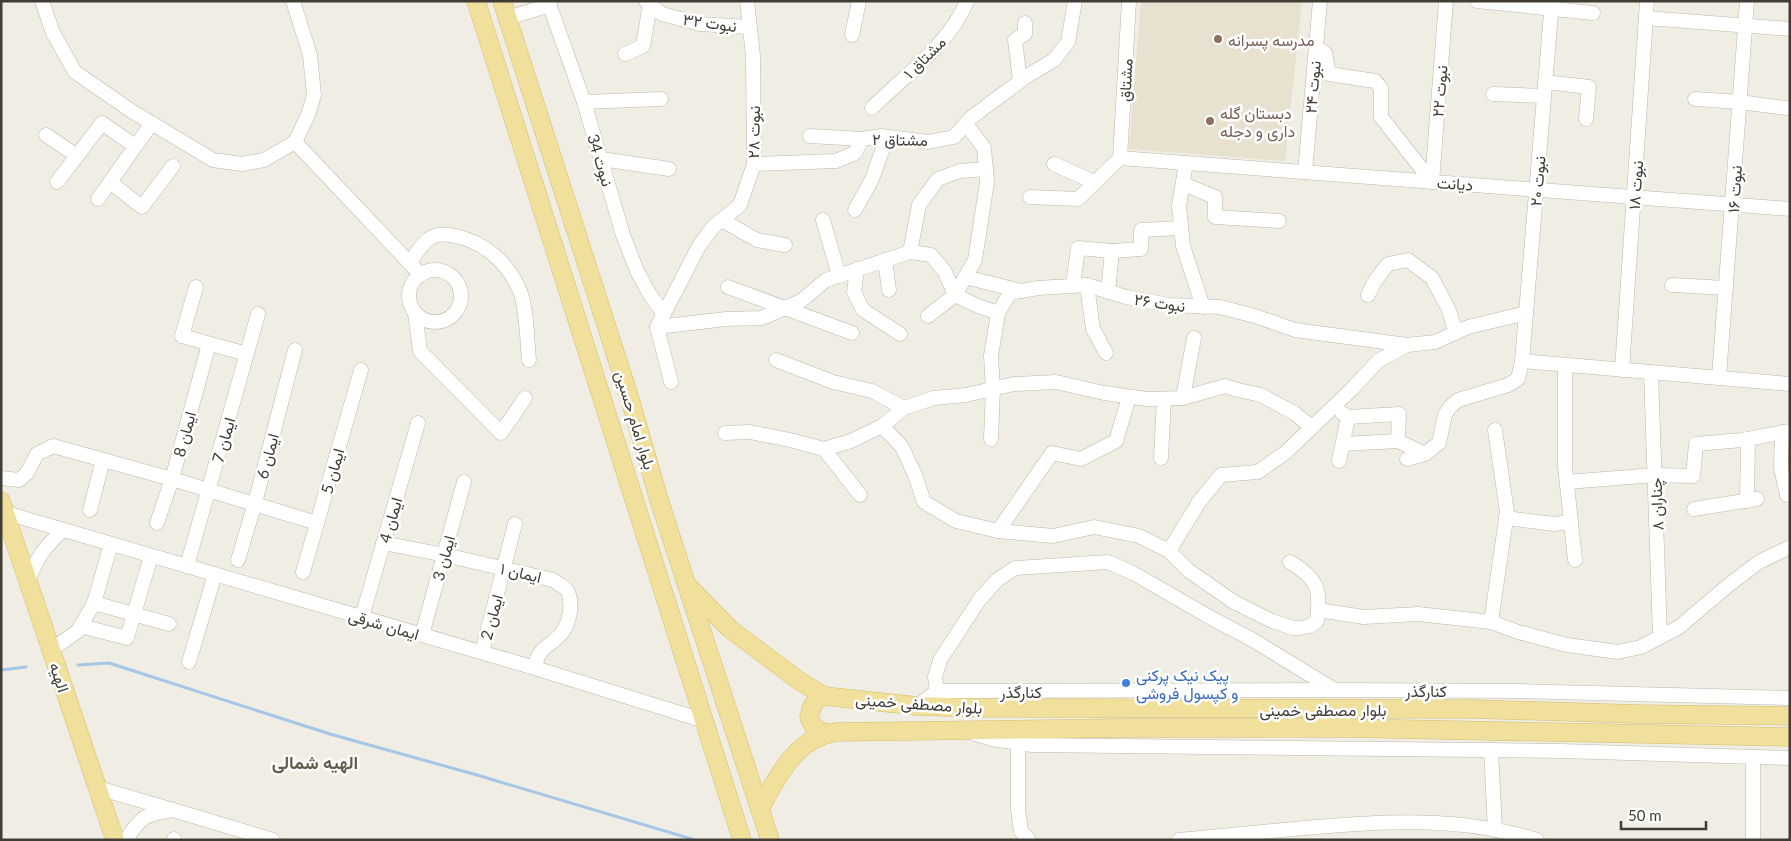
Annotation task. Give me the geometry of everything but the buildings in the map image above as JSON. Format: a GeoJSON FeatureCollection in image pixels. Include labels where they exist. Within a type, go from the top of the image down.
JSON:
{"type":"FeatureCollection","features":[{"type":"Feature","properties":{"kind":"main road","name":"بلوار امام حسین"},"geometry":{"type":"LineString","coordinates":[[476,1],[577,325],[742,840]]}},
{"type":"Feature","properties":{"kind":"main road","name":"بلوار امام حسین"},"geometry":{"type":"LineString","coordinates":[[504,9],[629,396],[660,503],[770,840]]}},
{"type":"Feature","properties":{"kind":"main road","name":"الهیه"},"geometry":{"type":"LineString","coordinates":[[3,507],[115,840]]}},
{"type":"Feature","properties":{"kind":"main road","name":"بلوار مصطفی خمینی"},"geometry":{"type":"LineString","coordinates":[[687,585],[736,634],[798,680],[824,696],[917,706],[978,708],[1472,709],[1790,716]]}},
{"type":"Feature","properties":{"kind":"main road"},"geometry":{"type":"LineString","coordinates":[[824,696],[817,699],[812,705],[809,717],[815,729],[826,733]]}},
{"type":"Feature","properties":{"kind":"main road","name":"بلوار مصطفی خمینی"},"geometry":{"type":"LineString","coordinates":[[760,810],[775,781],[793,755],[805,744],[826,733],[1120,728],[1348,728],[1790,737]]}},
{"type":"Feature","properties":{"kind":"street"},"geometry":{"type":"LineString","coordinates":[[42,1],[53,33],[75,72],[132,112],[214,160],[242,164],[264,160],[295,142],[308,115],[314,95],[310,56],[292,1]]}},
{"type":"Feature","properties":{"kind":"street","name":"نبوت ۲۸"},"geometry":{"type":"LineString","coordinates":[[657,326],[699,246],[713,227],[740,205],[754,164],[753,56],[747,1]]}},
{"type":"Feature","properties":{"kind":"street"},"geometry":{"type":"LineString","coordinates":[[852,35],[859,1]]}},
{"type":"Feature","properties":{"kind":"street","name":"مشتاق ۱"},"geometry":{"type":"LineString","coordinates":[[872,108],[936,47],[960,18],[967,1]]}},
{"type":"Feature","properties":{"kind":"street","name":"مشتاق"},"geometry":{"type":"LineString","coordinates":[[1120,158],[1129,1]]}},
{"type":"Feature","properties":{"kind":"street","name":"نبوت ۲۴"},"geometry":{"type":"LineString","coordinates":[[1305,172],[1320,1]]}},
{"type":"Feature","properties":{"kind":"street","name":"نبوت ۲۲"},"geometry":{"type":"LineString","coordinates":[[1432,182],[1446,1]]}},
{"type":"Feature","properties":{"kind":"street"},"geometry":{"type":"LineString","coordinates":[[1477,1],[1551,5],[1593,13]]}},
{"type":"Feature","properties":{"kind":"street","name":"نبوت ۱۸"},"geometry":{"type":"LineString","coordinates":[[1622,370],[1647,1]]}},
{"type":"Feature","properties":{"kind":"street","name":"نبوت ۱۶"},"geometry":{"type":"LineString","coordinates":[[1719,377],[1747,1]]}},
{"type":"Feature","properties":{"kind":"street","name":"مشتاق ۲"},"geometry":{"type":"LineString","coordinates":[[754,164],[836,161],[855,153],[862,139],[881,136],[928,142],[954,137],[972,117],[1020,81],[1054,60],[1068,42],[1071,2]]}},
{"type":"Feature","properties":{"kind":"street"},"geometry":{"type":"LineString","coordinates":[[504,9],[549,3]]}},
{"type":"Feature","properties":{"kind":"street","name":"نبوت 34"},"geometry":{"type":"LineString","coordinates":[[549,3],[584,102],[623,235],[637,271],[650,295],[664,314]]}},
{"type":"Feature","properties":{"kind":"street"},"geometry":{"type":"LineString","coordinates":[[625,54],[642,46],[648,3]]}},
{"type":"Feature","properties":{"kind":"street","name":"نبوت ۳۲"},"geometry":{"type":"LineString","coordinates":[[648,3],[662,14],[700,24],[749,27]]}},
{"type":"Feature","properties":{"kind":"street","name":"نبوت ۲۰"},"geometry":{"type":"LineString","coordinates":[[1425,454],[1439,443],[1445,415],[1458,400],[1508,385],[1518,379],[1522,361],[1551,5]]}},
{"type":"Feature","properties":{"kind":"street"},"geometry":{"type":"LineString","coordinates":[[1646,18],[1790,30]]}},
{"type":"Feature","properties":{"kind":"street"},"geometry":{"type":"LineString","coordinates":[[1020,81],[1015,40],[1025,34],[1025,23]]}},
{"type":"Feature","properties":{"kind":"street"},"geometry":{"type":"LineString","coordinates":[[1316,48],[1325,53],[1329,74],[1375,81],[1381,88],[1381,117],[1432,182]]}},
{"type":"Feature","properties":{"kind":"street"},"geometry":{"type":"LineString","coordinates":[[1493,94],[1590,87],[1586,118]]}},
{"type":"Feature","properties":{"kind":"street"},"geometry":{"type":"LineString","coordinates":[[1695,99],[1786,108]]}},
{"type":"Feature","properties":{"kind":"street"},"geometry":{"type":"LineString","coordinates":[[584,102],[661,100]]}},
{"type":"Feature","properties":{"kind":"street"},"geometry":{"type":"LineString","coordinates":[[57,182],[102,123],[136,146]]}},
{"type":"Feature","properties":{"kind":"street"},"geometry":{"type":"LineString","coordinates":[[98,200],[152,123]]}},
{"type":"Feature","properties":{"kind":"street"},"geometry":{"type":"LineString","coordinates":[[928,316],[955,295],[975,260],[987,182],[984,148],[966,124]]}},
{"type":"Feature","properties":{"kind":"street"},"geometry":{"type":"LineString","coordinates":[[46,135],[77,156]]}},
{"type":"Feature","properties":{"kind":"street"},"geometry":{"type":"LineString","coordinates":[[810,136],[862,139]]}},
{"type":"Feature","properties":{"kind":"street"},"geometry":{"type":"LineString","coordinates":[[855,210],[872,179],[887,137]]}},
{"type":"Feature","properties":{"kind":"street"},"geometry":{"type":"LineString","coordinates":[[295,142],[420,274]]}},
{"type":"Feature","properties":{"kind":"street"},"geometry":{"type":"LineString","coordinates":[[1030,197],[1078,199],[1120,158]]}},
{"type":"Feature","properties":{"kind":"street","name":"دیانت"},"geometry":{"type":"LineString","coordinates":[[1120,158],[1790,209]]}},
{"type":"Feature","properties":{"kind":"street"},"geometry":{"type":"LineString","coordinates":[[601,159],[669,169]]}},
{"type":"Feature","properties":{"kind":"street"},"geometry":{"type":"LineString","coordinates":[[1186,163],[1179,206],[1183,246],[1203,307]]}},
{"type":"Feature","properties":{"kind":"street"},"geometry":{"type":"LineString","coordinates":[[1054,164],[1094,182]]}},
{"type":"Feature","properties":{"kind":"street"},"geometry":{"type":"LineString","coordinates":[[110,182],[142,207],[173,166]]}},
{"type":"Feature","properties":{"kind":"street"},"geometry":{"type":"LineString","coordinates":[[910,252],[919,205],[938,179],[960,171],[986,169]]}},
{"type":"Feature","properties":{"kind":"street"},"geometry":{"type":"LineString","coordinates":[[1183,184],[1215,197],[1215,217],[1279,221]]}},
{"type":"Feature","properties":{"kind":"street"},"geometry":{"type":"LineString","coordinates":[[722,220],[757,240],[786,245]]}},
{"type":"Feature","properties":{"kind":"street"},"geometry":{"type":"LineString","coordinates":[[822,220],[839,276]]}},
{"type":"Feature","properties":{"kind":"street"},"geometry":{"type":"LineString","coordinates":[[1106,353],[1093,329],[1080,285],[1078,248],[1112,250],[1141,248],[1141,230],[1181,228]]}},
{"type":"Feature","properties":{"kind":"street"},"geometry":{"type":"LineString","coordinates":[[409,263],[429,238],[439,234],[459,237],[483,246],[492,252],[509,271],[521,294],[529,360]]}},
{"type":"Feature","properties":{"kind":"street"},"geometry":{"type":"LineString","coordinates":[[1108,292],[1112,250]]}},
{"type":"Feature","properties":{"kind":"street"},"geometry":{"type":"LineString","coordinates":[[670,382],[657,326],[726,319],[762,318],[801,301],[826,280],[910,252],[931,255],[945,272],[955,295],[978,306],[998,312]]}},
{"type":"Feature","properties":{"kind":"street"},"geometry":{"type":"LineString","coordinates":[[885,260],[889,290]]}},
{"type":"Feature","properties":{"kind":"street"},"geometry":{"type":"LineString","coordinates":[[1368,296],[1375,281],[1388,264],[1408,260],[1432,278],[1448,308],[1456,333]]}},
{"type":"Feature","properties":{"kind":"street"},"geometry":{"type":"LineString","coordinates":[[857,269],[854,292],[863,310],[900,334]]}},
{"type":"Feature","properties":{"kind":"street"},"geometry":{"type":"LineString","coordinates":[[428,270],[444,271],[458,282],[461,290],[459,307],[447,320],[430,322],[422,319],[415,313],[410,306],[410,288],[420,274],[428,270]]}},
{"type":"Feature","properties":{"kind":"street"},"geometry":{"type":"LineString","coordinates":[[965,276],[1021,291]]}},
{"type":"Feature","properties":{"kind":"street","name":"نبوت ۲۶"},"geometry":{"type":"LineString","coordinates":[[1021,291],[1080,285],[1126,297],[1169,305],[1220,307],[1255,316],[1295,330],[1408,345]]}},
{"type":"Feature","properties":{"kind":"street"},"geometry":{"type":"LineString","coordinates":[[1672,285],[1726,288]]}},
{"type":"Feature","properties":{"kind":"street"},"geometry":{"type":"LineString","coordinates":[[728,286],[852,333]]}},
{"type":"Feature","properties":{"kind":"street"},"geometry":{"type":"LineString","coordinates":[[196,287],[182,336],[247,354]]}},
{"type":"Feature","properties":{"kind":"street"},"geometry":{"type":"LineString","coordinates":[[991,439],[993,389],[991,356],[998,312],[1010,293],[1021,291]]}},
{"type":"Feature","properties":{"kind":"street"},"geometry":{"type":"LineString","coordinates":[[415,313],[420,351],[501,433],[525,398]]}},
{"type":"Feature","properties":{"kind":"street"},"geometry":{"type":"LineString","coordinates":[[1169,551],[1199,502],[1221,476],[1258,472],[1285,453],[1378,360],[1408,345],[1435,342],[1468,327],[1526,313]]}},
{"type":"Feature","properties":{"kind":"street","name":"ایمان 7"},"geometry":{"type":"LineString","coordinates":[[187,566],[258,314]]}},
{"type":"Feature","properties":{"kind":"street"},"geometry":{"type":"LineString","coordinates":[[1183,398],[1194,338]]}},
{"type":"Feature","properties":{"kind":"street","name":"ایمان 8"},"geometry":{"type":"LineString","coordinates":[[157,523],[172,479],[209,344]]}},
{"type":"Feature","properties":{"kind":"street","name":"ایمان 6"},"geometry":{"type":"LineString","coordinates":[[238,560],[295,350]]}},
{"type":"Feature","properties":{"kind":"street"},"geometry":{"type":"LineString","coordinates":[[776,360],[833,382],[872,391],[904,408]]}},
{"type":"Feature","properties":{"kind":"street"},"geometry":{"type":"LineString","coordinates":[[1522,361],[1790,384]]}},
{"type":"Feature","properties":{"kind":"street"},"geometry":{"type":"LineString","coordinates":[[1564,365],[1565,466],[1575,560]]}},
{"type":"Feature","properties":{"kind":"street","name":"ایمان 5"},"geometry":{"type":"LineString","coordinates":[[302,572],[361,370]]}},
{"type":"Feature","properties":{"kind":"street","name":"چناران ۸"},"geometry":{"type":"LineString","coordinates":[[1651,372],[1660,637]]}},
{"type":"Feature","properties":{"kind":"street"},"geometry":{"type":"LineString","coordinates":[[725,433],[750,432],[824,449],[851,441],[882,426],[904,408],[934,398],[966,394],[1014,384],[1056,382],[1104,393],[1147,399],[1183,398],[1225,386],[1261,395],[1294,413],[1312,427]]}},
{"type":"Feature","properties":{"kind":"street"},"geometry":{"type":"LineString","coordinates":[[998,531],[1052,453],[1081,459],[1116,441],[1129,396]]}},
{"type":"Feature","properties":{"kind":"street"},"geometry":{"type":"LineString","coordinates":[[1161,458],[1164,399]]}},
{"type":"Feature","properties":{"kind":"street"},"geometry":{"type":"LineString","coordinates":[[1332,408],[1348,417],[1399,414],[1398,441]]}},
{"type":"Feature","properties":{"kind":"street"},"geometry":{"type":"LineString","coordinates":[[1339,461],[1348,417]]}},
{"type":"Feature","properties":{"kind":"street","name":"ایمان 4"},"geometry":{"type":"LineString","coordinates":[[362,617],[418,423]]}},
{"type":"Feature","properties":{"kind":"street"},"geometry":{"type":"LineString","coordinates":[[882,426],[902,447],[915,475],[924,502],[956,521],[998,531],[1053,536],[1094,528],[1139,536],[1169,551],[1188,572],[1234,602],[1284,626],[1300,628],[1310,626],[1317,621],[1320,599],[1317,588],[1306,572],[1290,562]]}},
{"type":"Feature","properties":{"kind":"street"},"geometry":{"type":"LineString","coordinates":[[1491,622],[1507,512],[1495,430]]}},
{"type":"Feature","properties":{"kind":"street"},"geometry":{"type":"LineString","coordinates":[[1567,482],[1655,475],[1693,476],[1696,444],[1748,439],[1786,432],[1781,468],[1787,494]]}},
{"type":"Feature","properties":{"kind":"street"},"geometry":{"type":"LineString","coordinates":[[1694,509],[1752,500],[1748,439]]}},
{"type":"Feature","properties":{"kind":"street"},"geometry":{"type":"LineString","coordinates":[[1343,444],[1398,441],[1425,454]]}},
{"type":"Feature","properties":{"kind":"street"},"geometry":{"type":"LineString","coordinates":[[1,478],[19,480],[27,473],[37,454],[53,446],[255,503],[317,523]]}},
{"type":"Feature","properties":{"kind":"street"},"geometry":{"type":"LineString","coordinates":[[824,449],[860,495]]}},
{"type":"Feature","properties":{"kind":"street"},"geometry":{"type":"LineString","coordinates":[[1407,459],[1425,454]]}},
{"type":"Feature","properties":{"kind":"street"},"geometry":{"type":"LineString","coordinates":[[90,510],[103,460]]}},
{"type":"Feature","properties":{"kind":"street","name":"ایمان 3"},"geometry":{"type":"LineString","coordinates":[[422,635],[464,482]]}},
{"type":"Feature","properties":{"kind":"street","name":"ایمان شرقی"},"geometry":{"type":"LineString","coordinates":[[3,507],[63,530],[482,652],[705,721]]}},
{"type":"Feature","properties":{"kind":"street"},"geometry":{"type":"LineString","coordinates":[[1506,518],[1554,524],[1571,522]]}},
{"type":"Feature","properties":{"kind":"street","name":"ایمان 2"},"geometry":{"type":"LineString","coordinates":[[482,652],[505,569],[515,524]]}},
{"type":"Feature","properties":{"kind":"street"},"geometry":{"type":"LineString","coordinates":[[28,581],[38,558],[49,543],[63,530]]}},
{"type":"Feature","properties":{"kind":"street","name":"ایمان ۱"},"geometry":{"type":"LineString","coordinates":[[383,543],[445,554],[553,580],[566,589],[570,599],[570,614],[563,631],[536,657],[535,668]]}},
{"type":"Feature","properties":{"kind":"street"},"geometry":{"type":"LineString","coordinates":[[51,650],[78,631],[81,626],[94,603],[111,544]]}},
{"type":"Feature","properties":{"kind":"street"},"geometry":{"type":"LineString","coordinates":[[1318,610],[1364,617],[1418,614],[1491,622],[1518,632],[1567,645],[1618,652],[1641,647],[1680,627],[1759,562],[1790,547]]}},
{"type":"Feature","properties":{"kind":"street"},"geometry":{"type":"LineString","coordinates":[[81,626],[127,638],[151,556]]}},
{"type":"Feature","properties":{"kind":"street"},"geometry":{"type":"LineString","coordinates":[[917,706],[937,692],[935,677],[940,660],[980,599],[997,580],[1015,568],[1108,562],[1133,573],[1212,619],[1253,640],[1334,690]]}},
{"type":"Feature","properties":{"kind":"street"},"geometry":{"type":"LineString","coordinates":[[189,662],[215,574]]}},
{"type":"Feature","properties":{"kind":"street"},"geometry":{"type":"LineString","coordinates":[[94,603],[169,624]]}},
{"type":"Feature","properties":{"kind":"street","name":"کنارگذر"},"geometry":{"type":"LineString","coordinates":[[937,692],[1526,691],[1790,698]]}},
{"type":"Feature","properties":{"kind":"street"},"geometry":{"type":"LineString","coordinates":[[966,730],[992,739],[1032,745],[1490,750],[1790,758]]}},
{"type":"Feature","properties":{"kind":"street"},"geometry":{"type":"LineString","coordinates":[[1018,743],[1018,810],[1021,831],[1029,840]]}},
{"type":"Feature","properties":{"kind":"street"},"geometry":{"type":"LineString","coordinates":[[1490,750],[1495,830]]}},
{"type":"Feature","properties":{"kind":"street"},"geometry":{"type":"LineString","coordinates":[[1753,757],[1753,840]]}},
{"type":"Feature","properties":{"kind":"street"},"geometry":{"type":"LineString","coordinates":[[98,788],[273,840]]}},
{"type":"Feature","properties":{"kind":"street"},"geometry":{"type":"LineString","coordinates":[[126,840],[137,823],[152,813],[173,810]]}},
{"type":"Feature","properties":{"kind":"street"},"geometry":{"type":"LineString","coordinates":[[1179,840],[1372,822],[1418,821],[1462,823],[1518,834],[1537,840]]}},
{"type":"Feature","properties":{"kind":"shaded area"},"geometry":{"type":"Polygon","coordinates":[[[1141,1],[1302,1],[1285,161],[1129,149],[1141,1]]]}},
{"type":"Feature","properties":{"kind":"waterway"},"geometry":{"type":"LineString","coordinates":[[78,665],[109,663],[330,734],[477,775],[695,840]]}},
{"type":"Feature","properties":{"kind":"waterway"},"geometry":{"type":"LineString","coordinates":[[1,670],[26,667]]}},
{"type":"Feature","properties":{"kind":"place","name":"مدرسه پسرانه"},"geometry":{"type":"Point","coordinates":[1218,39]}},
{"type":"Feature","properties":{"kind":"place","name":"دبستان گله داری و دجله"},"geometry":{"type":"Point","coordinates":[1210,121]}},
{"type":"Feature","properties":{"kind":"place","name":"پیک نیک پرکنی و کپسول فروشی"},"geometry":{"type":"Point","coordinates":[1126,683]}},
{"type":"Feature","properties":{"kind":"district","name":"الهیه شمالی"},"geometry":{"type":"Point","coordinates":[315,762]}}]}
